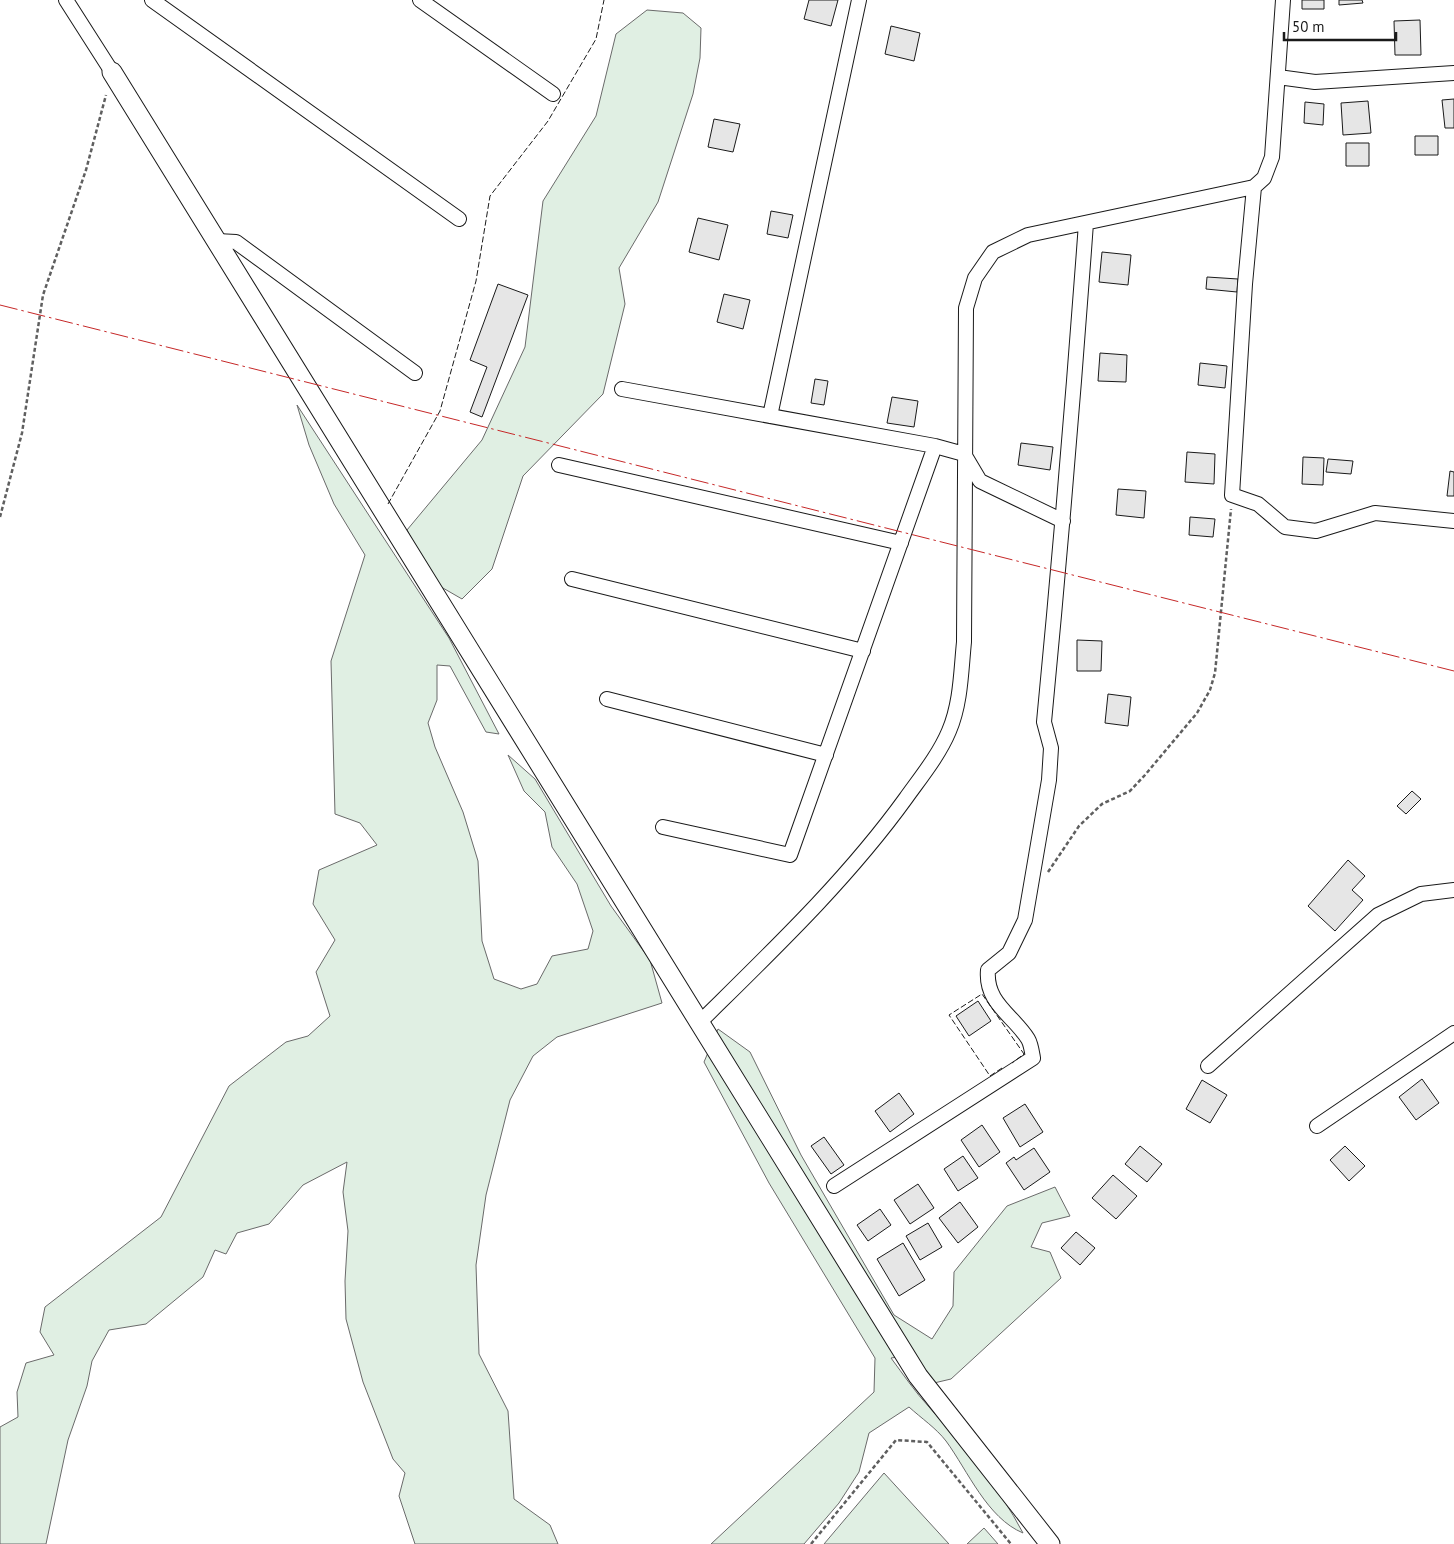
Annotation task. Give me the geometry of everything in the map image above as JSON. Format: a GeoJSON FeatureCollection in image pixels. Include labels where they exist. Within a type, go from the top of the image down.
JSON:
{"type":"FeatureCollection","features":[{"type":"Feature","properties":{"kind":"street"},"geometry":{"type":"LineString","coordinates":[[66,0],[918,1376],[1050,1544]]}},
{"type":"Feature","properties":{"kind":"street"},"geometry":{"type":"LineString","coordinates":[[152,0],[459,219]]}},
{"type":"Feature","properties":{"kind":"street"},"geometry":{"type":"LineString","coordinates":[[420,0],[553,94]]}},
{"type":"Feature","properties":{"kind":"street"},"geometry":{"type":"LineString","coordinates":[[770,416],[859,0]]}},
{"type":"Feature","properties":{"kind":"street"},"geometry":{"type":"LineString","coordinates":[[699,1023],[831,892],[886,826],[931,763],[949,730],[960,690],[964,642],[966,308],[975,278],[993,252],[1028,234],[1254,188],[1264,178],[1272,157],[1283,0]]}},
{"type":"Feature","properties":{"kind":"street"},"geometry":{"type":"LineString","coordinates":[[1278,77],[1315,82],[1454,73]]}},
{"type":"Feature","properties":{"kind":"street"},"geometry":{"type":"LineString","coordinates":[[1254,188],[1245,284],[1232,495],[1258,504],[1285,527],[1316,531],[1376,513],[1454,521]]}},
{"type":"Feature","properties":{"kind":"street"},"geometry":{"type":"LineString","coordinates":[[834,1186],[1034,1058],[1028,1040],[1001,1010],[987,983],[988,970],[1008,953],[1025,920],[1049,780],[1051,748],[1044,722],[1063,521],[1068,429],[1086,223]]}},
{"type":"Feature","properties":{"kind":"street"},"geometry":{"type":"LineString","coordinates":[[216,241],[236,242],[415,373]]}},
{"type":"Feature","properties":{"kind":"street"},"geometry":{"type":"LineString","coordinates":[[622,389],[935,446],[964,454],[980,481],[1063,521]]}},
{"type":"Feature","properties":{"kind":"street"},"geometry":{"type":"LineString","coordinates":[[663,826],[790,855],[935,446]]}},
{"type":"Feature","properties":{"kind":"street"},"geometry":{"type":"LineString","coordinates":[[559,465],[901,543]]}},
{"type":"Feature","properties":{"kind":"street"},"geometry":{"type":"LineString","coordinates":[[572,579],[863,651]]}},
{"type":"Feature","properties":{"kind":"street"},"geometry":{"type":"LineString","coordinates":[[606,699],[826,755]]}},
{"type":"Feature","properties":{"kind":"street"},"geometry":{"type":"LineString","coordinates":[[1208,1066],[1378,915],[1421,894],[1454,890]]}},
{"type":"Feature","properties":{"kind":"street"},"geometry":{"type":"LineString","coordinates":[[1317,1126],[1454,1033]]}},
{"type":"Feature","properties":{"kind":"path"},"geometry":{"type":"LineString","coordinates":[[0,517],[22,432],[43,295],[86,170],[112,72]]}},
{"type":"Feature","properties":{"kind":"path"},"geometry":{"type":"LineString","coordinates":[[1044,879],[1079,826],[1102,804],[1130,791],[1135,786],[1197,713],[1210,690],[1215,673],[1232,495]]}},
{"type":"Feature","properties":{"kind":"path"},"geometry":{"type":"LineString","coordinates":[[811,1544],[896,1440],[926,1442],[1011,1544]]}},
{"type":"Feature","properties":{"kind":"green space"},"geometry":{"type":"Polygon","coordinates":[[[647,10],[683,13],[701,28],[700,58],[693,94],[658,202],[619,268],[625,304],[603,394],[523,476],[492,569],[462,599],[436,584],[407,530],[482,440],[525,347],[543,201],[596,116],[616,34],[647,10]]]}},
{"type":"Feature","properties":{"kind":"green space"},"geometry":{"type":"Polygon","coordinates":[[[297,405],[449,638],[499,734],[486,732],[450,666],[437,665],[437,700],[428,723],[435,747],[463,812],[478,861],[482,941],[494,979],[521,989],[537,984],[552,956],[588,949],[593,931],[577,884],[552,847],[545,812],[524,791],[508,755],[535,779],[611,906],[650,960],[662,1003],[557,1037],[533,1056],[510,1100],[486,1195],[476,1265],[479,1354],[508,1411],[514,1499],[550,1525],[558,1544],[415,1544],[399,1496],[405,1473],[393,1459],[363,1382],[346,1319],[345,1281],[348,1231],[343,1192],[347,1162],[303,1185],[269,1224],[237,1233],[226,1254],[215,1250],[203,1277],[146,1324],[109,1330],[92,1361],[87,1386],[68,1440],[46,1544],[0,1544],[0,1427],[18,1417],[17,1392],[26,1363],[54,1355],[40,1332],[45,1307],[161,1217],[229,1086],[286,1042],[308,1036],[330,1016],[316,972],[335,940],[313,904],[319,870],[377,845],[360,823],[335,814],[331,661],[365,555],[334,504],[309,445],[297,405]]]}},
{"type":"Feature","properties":{"kind":"green space"},"geometry":{"type":"Polygon","coordinates":[[[718,1029],[750,1052],[801,1155],[894,1315],[932,1339],[953,1306],[954,1272],[1007,1206],[1055,1187],[1070,1216],[1042,1223],[1031,1247],[1050,1252],[1061,1278],[951,1379],[934,1383],[912,1355],[891,1358],[919,1395],[980,1467],[1003,1499],[1023,1533],[999,1517],[979,1493],[942,1436],[909,1407],[869,1433],[859,1472],[839,1503],[804,1544],[711,1544],[874,1392],[875,1358],[769,1183],[704,1062],[718,1029]]]}},
{"type":"Feature","properties":{"kind":"green space"},"geometry":{"type":"Polygon","coordinates":[[[884,1473],[949,1544],[824,1544],[884,1473]]]}},
{"type":"Feature","properties":{"kind":"green space"},"geometry":{"type":"Polygon","coordinates":[[[984,1528],[998,1544],[967,1544],[984,1528]]]}},
{"type":"Feature","properties":{"kind":"building"},"geometry":{"type":"Polygon","coordinates":[[[809,0],[838,0],[831,26],[804,19],[809,0]]]}},
{"type":"Feature","properties":{"kind":"building"},"geometry":{"type":"Polygon","coordinates":[[[1302,0],[1324,0],[1324,9],[1302,9],[1302,0]]]}},
{"type":"Feature","properties":{"kind":"building"},"geometry":{"type":"Polygon","coordinates":[[[1339,0],[1362,0],[1363,3],[1339,5],[1339,0]]]}},
{"type":"Feature","properties":{"kind":"building"},"geometry":{"type":"Polygon","coordinates":[[[1420,20],[1421,55],[1395,55],[1394,21],[1420,20]]]}},
{"type":"Feature","properties":{"kind":"building"},"geometry":{"type":"Polygon","coordinates":[[[891,26],[920,33],[914,61],[885,54],[891,26]]]}},
{"type":"Feature","properties":{"kind":"building"},"geometry":{"type":"Polygon","coordinates":[[[1454,99],[1454,128],[1445,128],[1442,100],[1454,99]]]}},
{"type":"Feature","properties":{"kind":"building"},"geometry":{"type":"Polygon","coordinates":[[[1368,101],[1371,133],[1343,135],[1341,103],[1368,101]]]}},
{"type":"Feature","properties":{"kind":"building"},"geometry":{"type":"Polygon","coordinates":[[[1305,102],[1324,104],[1323,125],[1304,123],[1305,102]]]}},
{"type":"Feature","properties":{"kind":"building"},"geometry":{"type":"Polygon","coordinates":[[[714,119],[740,124],[733,152],[708,147],[714,119]]]}},
{"type":"Feature","properties":{"kind":"building"},"geometry":{"type":"Polygon","coordinates":[[[1415,136],[1438,136],[1438,155],[1415,155],[1415,136]]]}},
{"type":"Feature","properties":{"kind":"building"},"geometry":{"type":"Polygon","coordinates":[[[1346,143],[1369,143],[1369,166],[1346,166],[1346,143]]]}},
{"type":"Feature","properties":{"kind":"building"},"geometry":{"type":"Polygon","coordinates":[[[771,211],[793,215],[788,238],[767,234],[771,211]]]}},
{"type":"Feature","properties":{"kind":"building"},"geometry":{"type":"Polygon","coordinates":[[[698,218],[728,225],[719,260],[689,252],[698,218]]]}},
{"type":"Feature","properties":{"kind":"building"},"geometry":{"type":"Polygon","coordinates":[[[1102,252],[1131,255],[1128,285],[1099,282],[1102,252]]]}},
{"type":"Feature","properties":{"kind":"building"},"geometry":{"type":"Polygon","coordinates":[[[1207,277],[1238,279],[1237,292],[1206,289],[1207,277]]]}},
{"type":"Feature","properties":{"kind":"building"},"geometry":{"type":"Polygon","coordinates":[[[498,284],[528,295],[482,417],[470,412],[487,367],[470,360],[498,284]]]}},
{"type":"Feature","properties":{"kind":"building"},"geometry":{"type":"Polygon","coordinates":[[[724,294],[750,300],[743,329],[717,322],[724,294]]]}},
{"type":"Feature","properties":{"kind":"building"},"geometry":{"type":"Polygon","coordinates":[[[1100,353],[1127,355],[1126,382],[1098,381],[1100,353]]]}},
{"type":"Feature","properties":{"kind":"building"},"geometry":{"type":"Polygon","coordinates":[[[1200,363],[1227,366],[1225,388],[1198,385],[1200,363]]]}},
{"type":"Feature","properties":{"kind":"building"},"geometry":{"type":"Polygon","coordinates":[[[815,379],[828,381],[824,405],[811,403],[815,379]]]}},
{"type":"Feature","properties":{"kind":"building"},"geometry":{"type":"Polygon","coordinates":[[[892,397],[918,401],[914,427],[887,423],[892,397]]]}},
{"type":"Feature","properties":{"kind":"building"},"geometry":{"type":"Polygon","coordinates":[[[1021,443],[1053,447],[1050,470],[1018,465],[1021,443]]]}},
{"type":"Feature","properties":{"kind":"building"},"geometry":{"type":"Polygon","coordinates":[[[1187,452],[1215,454],[1214,484],[1185,482],[1187,452]]]}},
{"type":"Feature","properties":{"kind":"building"},"geometry":{"type":"Polygon","coordinates":[[[1303,457],[1324,458],[1323,485],[1302,484],[1303,457]]]}},
{"type":"Feature","properties":{"kind":"building"},"geometry":{"type":"Polygon","coordinates":[[[1328,459],[1353,461],[1351,474],[1326,472],[1328,459]]]}},
{"type":"Feature","properties":{"kind":"building"},"geometry":{"type":"Polygon","coordinates":[[[1450,471],[1454,472],[1454,496],[1447,496],[1450,471]]]}},
{"type":"Feature","properties":{"kind":"building"},"geometry":{"type":"Polygon","coordinates":[[[1118,489],[1146,491],[1144,518],[1116,515],[1118,489]]]}},
{"type":"Feature","properties":{"kind":"building"},"geometry":{"type":"Polygon","coordinates":[[[1190,517],[1215,519],[1213,537],[1189,535],[1190,517]]]}},
{"type":"Feature","properties":{"kind":"building"},"geometry":{"type":"Polygon","coordinates":[[[1077,640],[1102,641],[1101,671],[1077,671],[1077,640]]]}},
{"type":"Feature","properties":{"kind":"building"},"geometry":{"type":"Polygon","coordinates":[[[1108,694],[1131,697],[1128,726],[1105,723],[1108,694]]]}},
{"type":"Feature","properties":{"kind":"building"},"geometry":{"type":"Polygon","coordinates":[[[1412,791],[1421,799],[1406,814],[1397,806],[1412,791]]]}},
{"type":"Feature","properties":{"kind":"building"},"geometry":{"type":"Polygon","coordinates":[[[1348,860],[1365,876],[1352,890],[1363,900],[1335,931],[1308,906],[1348,860]]]}},
{"type":"Feature","properties":{"kind":"building"},"geometry":{"type":"Polygon","coordinates":[[[978,1001],[991,1021],[969,1036],[956,1016],[978,1001]]]}},
{"type":"Feature","properties":{"kind":"building"},"geometry":{"type":"Polygon","coordinates":[[[1422,1079],[1439,1103],[1416,1120],[1399,1097],[1422,1079]]]}},
{"type":"Feature","properties":{"kind":"building"},"geometry":{"type":"Polygon","coordinates":[[[1202,1080],[1227,1095],[1210,1123],[1186,1109],[1202,1080]]]}},
{"type":"Feature","properties":{"kind":"building"},"geometry":{"type":"Polygon","coordinates":[[[899,1093],[914,1114],[890,1132],[875,1111],[899,1093]]]}},
{"type":"Feature","properties":{"kind":"building"},"geometry":{"type":"Polygon","coordinates":[[[1025,1104],[1043,1132],[1020,1147],[1003,1118],[1025,1104]]]}},
{"type":"Feature","properties":{"kind":"building"},"geometry":{"type":"Polygon","coordinates":[[[982,1125],[1000,1152],[979,1167],[961,1140],[982,1125]]]}},
{"type":"Feature","properties":{"kind":"building"},"geometry":{"type":"Polygon","coordinates":[[[824,1137],[844,1165],[831,1174],[811,1146],[824,1137]]]}},
{"type":"Feature","properties":{"kind":"building"},"geometry":{"type":"Polygon","coordinates":[[[1140,1146],[1162,1164],[1147,1182],[1125,1164],[1140,1146]]]}},
{"type":"Feature","properties":{"kind":"building"},"geometry":{"type":"Polygon","coordinates":[[[1345,1146],[1365,1166],[1349,1181],[1330,1160],[1345,1146]]]}},
{"type":"Feature","properties":{"kind":"building"},"geometry":{"type":"Polygon","coordinates":[[[1034,1148],[1050,1172],[1024,1190],[1006,1163],[1014,1157],[1016,1160],[1034,1148]]]}},
{"type":"Feature","properties":{"kind":"building"},"geometry":{"type":"Polygon","coordinates":[[[963,1156],[978,1178],[958,1191],[944,1169],[963,1156]]]}},
{"type":"Feature","properties":{"kind":"building"},"geometry":{"type":"Polygon","coordinates":[[[1113,1175],[1137,1196],[1116,1219],[1092,1198],[1113,1175]]]}},
{"type":"Feature","properties":{"kind":"building"},"geometry":{"type":"Polygon","coordinates":[[[918,1184],[934,1208],[910,1224],[894,1200],[918,1184]]]}},
{"type":"Feature","properties":{"kind":"building"},"geometry":{"type":"Polygon","coordinates":[[[960,1202],[978,1227],[958,1243],[939,1218],[960,1202]]]}},
{"type":"Feature","properties":{"kind":"building"},"geometry":{"type":"Polygon","coordinates":[[[880,1209],[891,1225],[868,1241],[857,1225],[880,1209]]]}},
{"type":"Feature","properties":{"kind":"building"},"geometry":{"type":"Polygon","coordinates":[[[928,1223],[942,1247],[920,1260],[906,1236],[928,1223]]]}},
{"type":"Feature","properties":{"kind":"building"},"geometry":{"type":"Polygon","coordinates":[[[1076,1232],[1095,1248],[1080,1265],[1061,1248],[1076,1232]]]}},
{"type":"Feature","properties":{"kind":"building"},"geometry":{"type":"Polygon","coordinates":[[[903,1243],[925,1280],[899,1296],[877,1259],[903,1243]]]}},
{"type":"Feature","properties":{"kind":"fence"},"geometry":{"type":"LineString","coordinates":[[388,504],[440,411],[476,281],[490,196],[548,121],[596,39],[604,0]]}},
{"type":"Feature","properties":{"kind":"fence"},"geometry":{"type":"LineString","coordinates":[[1002,1068],[990,1076],[949,1015],[982,994],[1024,1054],[1012,1063]]}},
{"type":"Feature","properties":{"kind":"power"},"geometry":{"type":"LineString","coordinates":[[0,305],[1454,671]]}}]}
